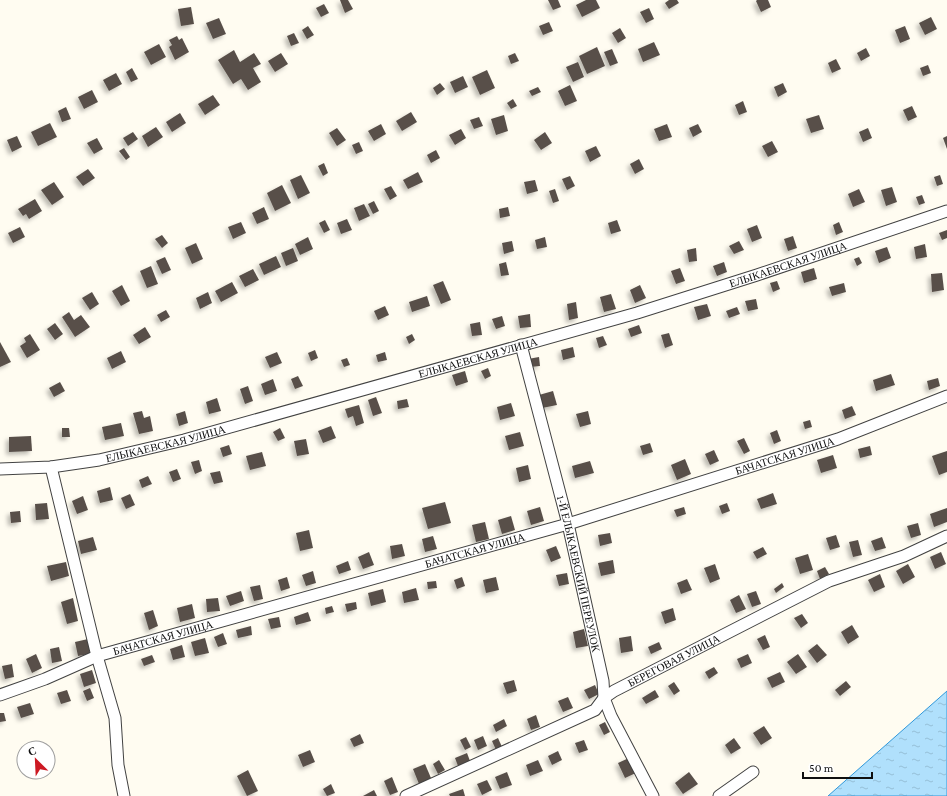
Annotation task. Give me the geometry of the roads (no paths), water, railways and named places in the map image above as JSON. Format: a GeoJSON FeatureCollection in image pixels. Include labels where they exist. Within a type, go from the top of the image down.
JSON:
{"type":"FeatureCollection","features":[{"type":"Feature","properties":{"kind":"street","name":"ЕЛЫКАЕВСКАЯ УЛИЦА"},"geometry":{"type":"LineString","coordinates":[[0,469],[51,466],[99,460],[184,440],[637,313],[757,275],[947,211]]}},
{"type":"Feature","properties":{"kind":"street","name":"1-Й ЕЛЫКАЕВСКИЙ ПЕРЕУЛОК"},"geometry":{"type":"LineString","coordinates":[[521,345],[568,524],[603,681],[604,698],[611,716],[653,796]]}},
{"type":"Feature","properties":{"kind":"street","name":"БАЧАТСКАЯ УЛИЦА"},"geometry":{"type":"LineString","coordinates":[[0,695],[45,679],[97,656],[568,524],[838,439],[947,396]]}},
{"type":"Feature","properties":{"kind":"street"},"geometry":{"type":"LineString","coordinates":[[51,466],[97,656],[115,718],[118,766],[124,796]]}},
{"type":"Feature","properties":{"kind":"street","name":"БЕРЕГОВАЯ УЛИЦА"},"geometry":{"type":"LineString","coordinates":[[406,796],[595,710],[604,698],[614,691],[829,581],[904,556],[947,536]]}},
{"type":"Feature","properties":{"kind":"street"},"geometry":{"type":"LineString","coordinates":[[719,796],[753,772]]}},
{"type":"Feature","properties":{"kind":"water"},"geometry":{"type":"Polygon","coordinates":[[[947,691],[947,796],[828,796],[947,691]]]}}]}
